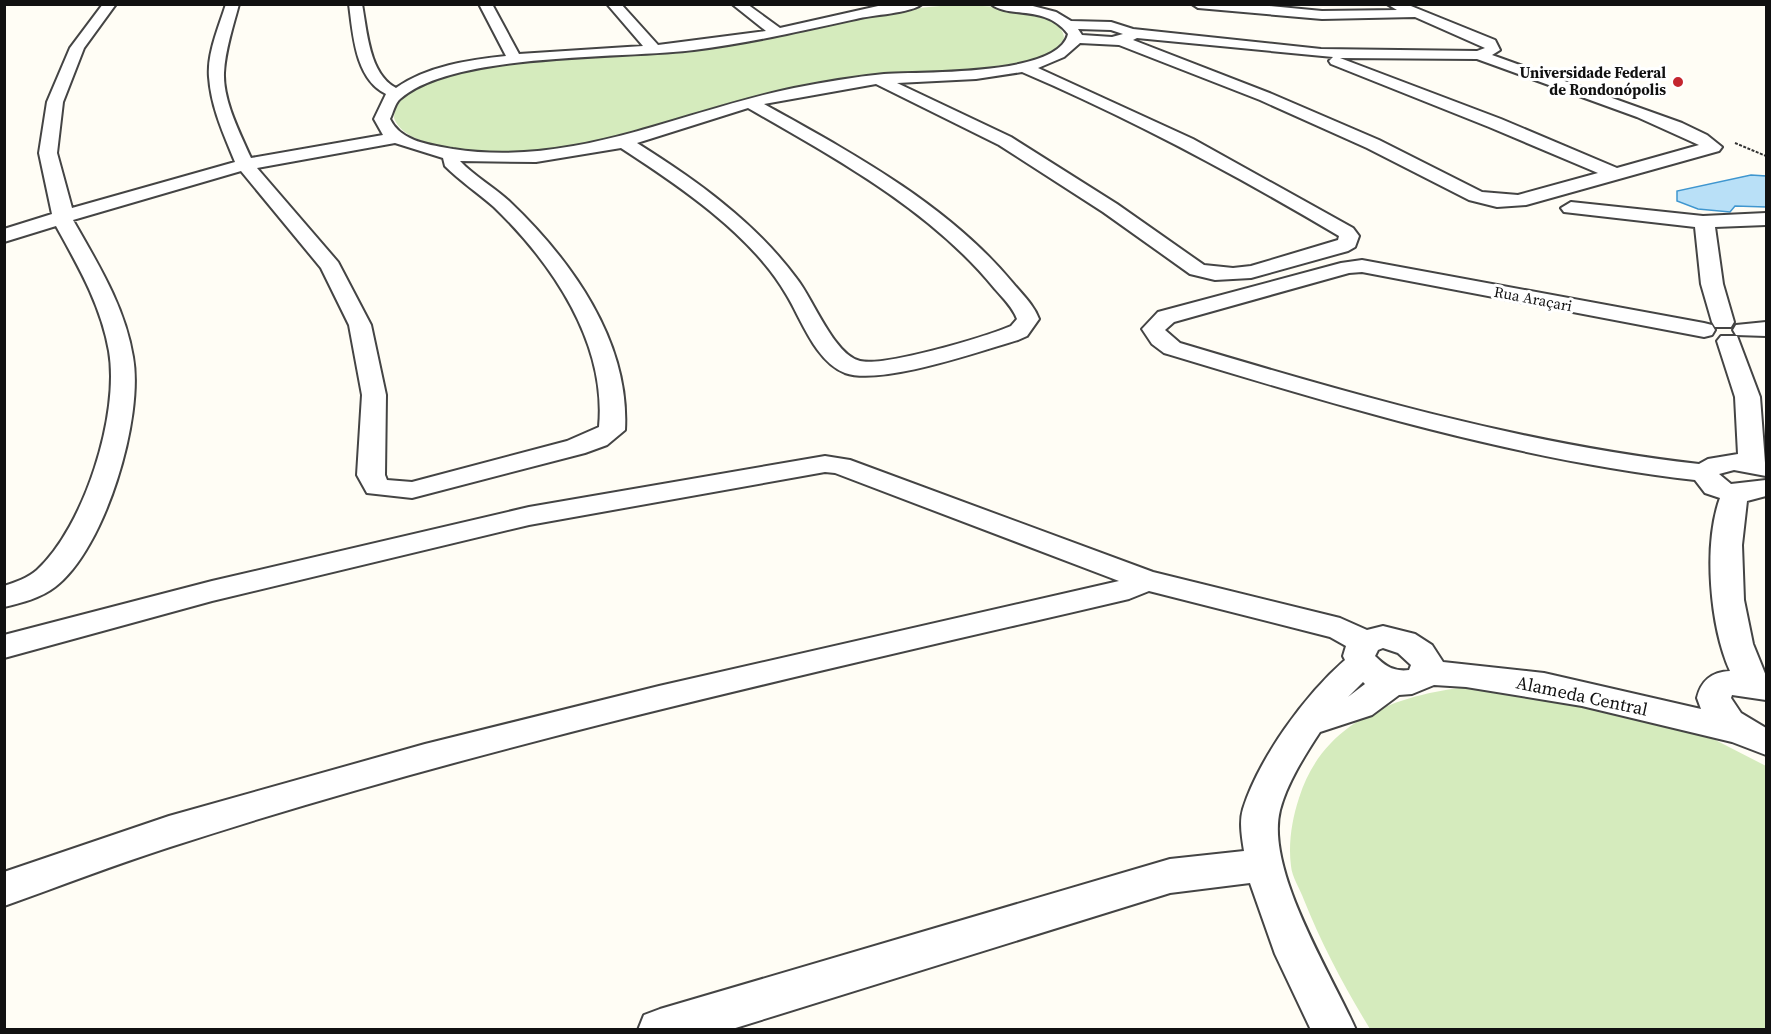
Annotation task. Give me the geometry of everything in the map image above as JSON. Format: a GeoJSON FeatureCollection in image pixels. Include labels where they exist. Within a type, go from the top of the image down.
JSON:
{"type":"FeatureCollection","features":[{"type":"Feature","properties":{"kind":"street"},"geometry":{"type":"LineString","coordinates":[[4,597],[24,591],[48,577],[69,554],[86,526],[114,443],[123,372],[115,328],[99,285],[62,212],[48,153],[55,102],[77,48],[110,4]]}},
{"type":"Feature","properties":{"kind":"street"},"geometry":{"type":"LineString","coordinates":[[232,4],[219,47],[216,76],[224,113],[244,161],[331,266],[360,325],[374,395],[371,475],[377,487],[412,490],[598,439],[612,430],[615,417],[608,360],[579,305],[541,248],[501,204],[451,162],[453,154]]}},
{"type":"Feature","properties":{"kind":"street"},"geometry":{"type":"LineString","coordinates":[[356,4],[365,52],[377,81],[388,92],[397,94]]}},
{"type":"Feature","properties":{"kind":"street"},"geometry":{"type":"LineString","coordinates":[[485,4],[514,58]]}},
{"type":"Feature","properties":{"kind":"street"},"geometry":{"type":"LineString","coordinates":[[613,4],[654,50]]}},
{"type":"Feature","properties":{"kind":"street"},"geometry":{"type":"LineString","coordinates":[[738,4],[778,33]]}},
{"type":"Feature","properties":{"kind":"street"},"geometry":{"type":"LineString","coordinates":[[4,224],[62,212],[335,134],[382,113],[397,94],[442,73],[514,58],[654,50],[778,33],[874,7],[916,4]]}},
{"type":"Feature","properties":{"kind":"street"},"geometry":{"type":"LineString","coordinates":[[997,4],[1046,14],[1072,32],[1115,27],[1125,37],[1373,144],[1487,199],[1519,201],[1713,147],[1702,139],[1648,117],[1478,55]]}},
{"type":"Feature","properties":{"kind":"street"},"geometry":{"type":"LineString","coordinates":[[1198,4],[1322,15],[1413,14]]}},
{"type":"Feature","properties":{"kind":"street"},"geometry":{"type":"LineString","coordinates":[[1125,37],[1321,53],[1478,55],[1491,52],[1493,46],[1393,4]]}},
{"type":"Feature","properties":{"kind":"street"},"geometry":{"type":"LineString","coordinates":[[1046,14],[1063,8]]}},
{"type":"Feature","properties":{"kind":"street"},"geometry":{"type":"LineString","coordinates":[[382,113],[384,126],[397,138],[420,147],[453,154],[492,157],[532,156],[622,141],[749,102],[876,79],[972,74],[1022,67],[1062,52],[1072,32]]}},
{"type":"Feature","properties":{"kind":"street"},"geometry":{"type":"LineString","coordinates":[[1321,53],[1615,174]]}},
{"type":"Feature","properties":{"kind":"street"},"geometry":{"type":"LineString","coordinates":[[876,79],[1005,141],[1110,208],[1197,270],[1214,275],[1242,273],[1348,243],[1349,236],[1346,232],[1237,168],[1148,122],[1022,67]]}},
{"type":"Feature","properties":{"kind":"street"},"geometry":{"type":"LineString","coordinates":[[622,141],[682,179],[735,223],[789,282],[833,354],[841,362],[856,369],[885,367],[1010,335],[1025,325],[1028,319],[1025,311],[986,265],[925,213],[813,138],[749,102]]}},
{"type":"Feature","properties":{"kind":"street"},"geometry":{"type":"LineString","coordinates":[[244,161],[397,138]]}},
{"type":"Feature","properties":{"kind":"street"},"geometry":{"type":"LineString","coordinates":[[1571,208],[1703,222],[1767,219]]}},
{"type":"Feature","properties":{"kind":"street"},"geometry":{"type":"LineString","coordinates":[[4,236],[62,212]]}},
{"type":"Feature","properties":{"kind":"street"},"geometry":{"type":"LineString","coordinates":[[1703,222],[1706,230],[1712,285],[1733,330],[1751,408],[1751,456],[1756,464],[1711,468],[1704,473],[1706,478],[1717,487],[1736,493],[1744,494],[1767,488]]}},
{"type":"Feature","properties":{"kind":"street","name":"Rua Araçari"},"geometry":{"type":"LineString","coordinates":[[1704,473],[1545,449],[1360,405],[1172,348],[1160,339],[1153,328],[1166,317],[1348,267],[1362,266],[1733,330]]}},
{"type":"Feature","properties":{"kind":"street"},"geometry":{"type":"LineString","coordinates":[[4,647],[213,591],[529,516],[816,465],[840,466],[1145,580],[1340,629],[1363,653],[1370,672],[1392,682],[1414,682],[1425,665],[1417,649],[1394,638],[1383,637],[1363,653],[1307,723],[1284,760],[1261,812],[1264,866],[1302,972],[1334,1029]]}},
{"type":"Feature","properties":{"kind":"street"},"geometry":{"type":"LineString","coordinates":[[1736,493],[1731,501],[1729,526],[1728,600],[1744,667],[1760,686]]}},
{"type":"Feature","properties":{"kind":"street"},"geometry":{"type":"LineString","coordinates":[[4,889],[191,824],[523,731],[1129,589],[1145,580]]}},
{"type":"Feature","properties":{"kind":"street","name":"Alameda Central"},"geometry":{"type":"LineString","coordinates":[[1425,665],[1458,673],[1566,689],[1747,734]]}},
{"type":"Feature","properties":{"kind":"street"},"geometry":{"type":"LineString","coordinates":[[1307,723],[1360,705],[1392,682]]}},
{"type":"Feature","properties":{"kind":"street"},"geometry":{"type":"LineString","coordinates":[[1747,734],[1712,698],[1716,690],[1724,684],[1737,682],[1760,686]]}},
{"type":"Feature","properties":{"kind":"street"},"geometry":{"type":"LineString","coordinates":[[660,1029],[1170,876],[1264,866]]}},
{"type":"Feature","properties":{"kind":"green space"},"geometry":{"type":"Polygon","coordinates":[[[956,5],[1018,10],[1035,14],[1050,20],[1060,28],[1064,38],[1048,53],[1011,65],[957,73],[794,88],[750,97],[618,136],[574,146],[530,152],[485,153],[439,146],[419,140],[407,133],[394,118],[396,108],[409,92],[430,81],[477,67],[526,61],[703,48],[896,11],[956,5]]]}},
{"type":"Feature","properties":{"kind":"green space"},"geometry":{"type":"Polygon","coordinates":[[[1502,685],[1690,727],[1766,766],[1766,1029],[1370,1029],[1326,950],[1293,874],[1290,840],[1299,798],[1312,768],[1331,744],[1353,724],[1380,709],[1409,698],[1439,691],[1502,685]]]}},
{"type":"Feature","properties":{"kind":"water"},"geometry":{"type":"Polygon","coordinates":[[[1751,175],[1766,176],[1766,207],[1735,206],[1730,212],[1698,209],[1677,201],[1677,191],[1751,175]]]}},
{"type":"Feature","properties":{"kind":"place","name":"Universidade Federal de Rondonópolis"},"geometry":{"type":"Point","coordinates":[1678,82]}}]}
